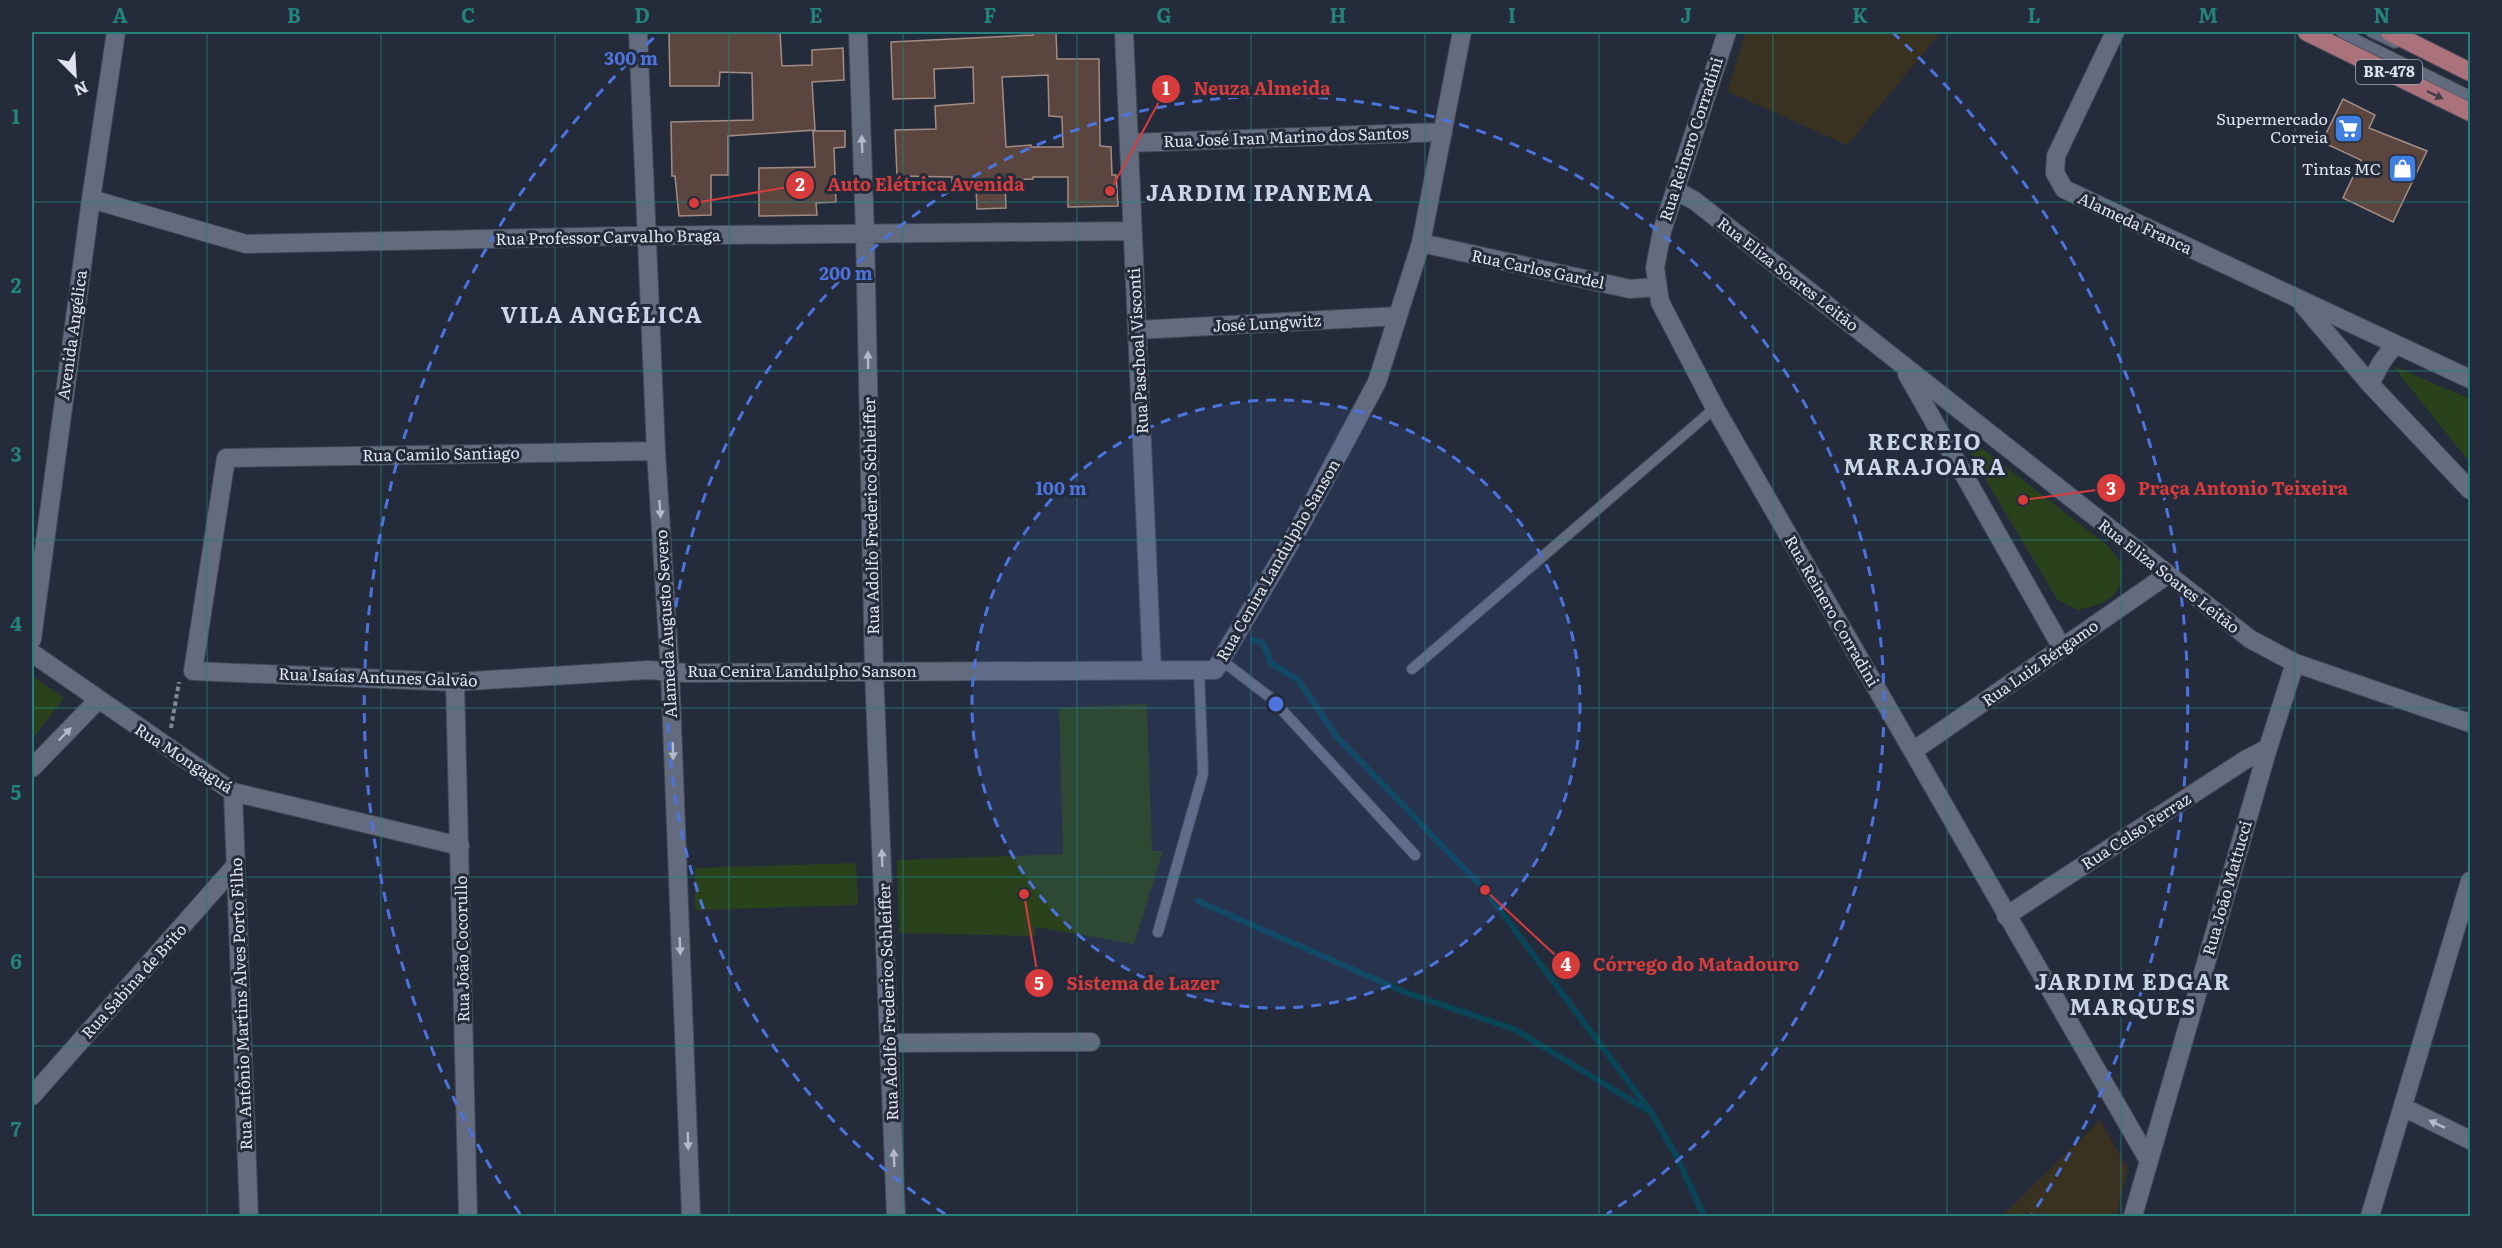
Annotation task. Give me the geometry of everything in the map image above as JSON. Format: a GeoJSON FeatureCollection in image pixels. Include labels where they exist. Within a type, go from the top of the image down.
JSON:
{"type":"FeatureCollection","features":[{"type":"Feature","properties":{"kind":"main road","name":"BR-478"},"geometry":{"type":"LineString","coordinates":[[2307,32],[2470,112]]}},
{"type":"Feature","properties":{"kind":"main road","name":"BR-478"},"geometry":{"type":"LineString","coordinates":[[2390,32],[2470,72]]}},
{"type":"Feature","properties":{"kind":"street","name":"Avenida Angélica"},"geometry":{"type":"LineString","coordinates":[[32,639],[91,199],[116,32]]}},
{"type":"Feature","properties":{"kind":"street","name":"Alameda Augusto Severo"},"geometry":{"type":"LineString","coordinates":[[638,32],[656,451],[670,672],[691,1216]]}},
{"type":"Feature","properties":{"kind":"street","name":"Rua Adolfo Frederico Schleiffer"},"geometry":{"type":"LineString","coordinates":[[858,32],[865,233],[874,671],[896,1216]]}},
{"type":"Feature","properties":{"kind":"street","name":"Rua Paschoal Visconti"},"geometry":{"type":"LineString","coordinates":[[1125,32],[1152,670]]}},
{"type":"Feature","properties":{"kind":"street","name":"Rua Cenira Landulpho Sanson"},"geometry":{"type":"LineString","coordinates":[[670,672],[1215,670],[1298,530],[1377,382],[1421,243],[1462,32]]}},
{"type":"Feature","properties":{"kind":"street","name":"Rua Reinero Corradini"},"geometry":{"type":"LineString","coordinates":[[1726,32],[1662,231],[1655,268],[1660,303],[1715,408],[2149,1161]]}},
{"type":"Feature","properties":{"kind":"street","name":"Alameda Franca"},"geometry":{"type":"LineString","coordinates":[[2115,32],[2056,156],[2055,173],[2064,189],[2470,379]]}},
{"type":"Feature","properties":{"kind":"street","name":"Rua José Iran Marino dos Santos"},"geometry":{"type":"LineString","coordinates":[[1129,143],[1443,132]]}},
{"type":"Feature","properties":{"kind":"street","name":"Rua Eliza Soares Leitão"},"geometry":{"type":"LineString","coordinates":[[1675,190],[1695,201],[2250,639],[2295,663],[2470,723]]}},
{"type":"Feature","properties":{"kind":"street","name":"Rua Professor Carvalho Braga"},"geometry":{"type":"LineString","coordinates":[[91,199],[246,244],[865,233],[1132,231]]}},
{"type":"Feature","properties":{"kind":"street","name":"Rua Carlos Gardel"},"geometry":{"type":"LineString","coordinates":[[1421,243],[1630,289],[1656,287]]}},
{"type":"Feature","properties":{"kind":"street","name":"Alameda Franca"},"geometry":{"type":"LineString","coordinates":[[2298,299],[2370,384],[2470,490]]}},
{"type":"Feature","properties":{"kind":"street","name":"José Lungwitz"},"geometry":{"type":"LineString","coordinates":[[1137,330],[1398,316]]}},
{"type":"Feature","properties":{"kind":"street"},"geometry":{"type":"LineString","coordinates":[[2370,384],[2381,363],[2395,344]]}},
{"type":"Feature","properties":{"kind":"street"},"geometry":{"type":"LineString","coordinates":[[1902,364],[2062,648]]}},
{"type":"Feature","properties":{"kind":"street","name":"Rua Camilo Santiago"},"geometry":{"type":"LineString","coordinates":[[193,671],[226,458],[656,451]]}},
{"type":"Feature","properties":{"kind":"street","name":"Rua Luiz Bérgamo"},"geometry":{"type":"LineString","coordinates":[[1913,751],[2168,574]]}},
{"type":"Feature","properties":{"kind":"street","name":"Rua Mongaguá"},"geometry":{"type":"LineString","coordinates":[[32,654],[233,792],[460,846]]}},
{"type":"Feature","properties":{"kind":"street","name":"Rua João Mattucci"},"geometry":{"type":"LineString","coordinates":[[2133,1216],[2268,748],[2295,663]]}},
{"type":"Feature","properties":{"kind":"street","name":"Rua Isaías Antunes Galvão"},"geometry":{"type":"LineString","coordinates":[[193,671],[455,682],[648,670],[670,672]]}},
{"type":"Feature","properties":{"kind":"street","name":"Rua João Cocorullo"},"geometry":{"type":"LineString","coordinates":[[455,682],[468,1216]]}},
{"type":"Feature","properties":{"kind":"street"},"geometry":{"type":"LineString","coordinates":[[32,768],[98,700]]}},
{"type":"Feature","properties":{"kind":"street","name":"Rua Celso Ferraz"},"geometry":{"type":"LineString","coordinates":[[2006,916],[2268,748]]}},
{"type":"Feature","properties":{"kind":"street","name":"Rua Antônio Martins Alves Porto Filho"},"geometry":{"type":"LineString","coordinates":[[233,792],[249,1216]]}},
{"type":"Feature","properties":{"kind":"street","name":"Rua Sabina de Brito"},"geometry":{"type":"LineString","coordinates":[[32,1096],[236,865]]}},
{"type":"Feature","properties":{"kind":"street"},"geometry":{"type":"LineString","coordinates":[[2370,1216],[2470,887]]}},
{"type":"Feature","properties":{"kind":"street"},"geometry":{"type":"LineString","coordinates":[[889,1043],[1091,1042]]}},
{"type":"Feature","properties":{"kind":"street"},"geometry":{"type":"LineString","coordinates":[[2403,1107],[2470,1140]]}},
{"type":"Feature","properties":{"kind":"lane"},"geometry":{"type":"LineString","coordinates":[[2341,32],[2470,96]]}},
{"type":"Feature","properties":{"kind":"lane"},"geometry":{"type":"LineString","coordinates":[[2372,32],[2470,80]]}},
{"type":"Feature","properties":{"kind":"lane"},"geometry":{"type":"LineString","coordinates":[[1412,669],[1715,408]]}},
{"type":"Feature","properties":{"kind":"lane"},"geometry":{"type":"LineString","coordinates":[[1221,660],[1271,698],[1415,855]]}},
{"type":"Feature","properties":{"kind":"lane"},"geometry":{"type":"LineString","coordinates":[[1158,932],[1203,774],[1199,670]]}},
{"type":"Feature","properties":{"kind":"path"},"geometry":{"type":"LineString","coordinates":[[160,743],[171,728],[180,680],[193,671]]}},
{"type":"Feature","properties":{"kind":"shaded area"},"geometry":{"type":"Polygon","coordinates":[[[1746,32],[1941,32],[1847,145],[1727,91],[1746,32]]]}},
{"type":"Feature","properties":{"kind":"shaded area"},"geometry":{"type":"Polygon","coordinates":[[[2100,1120],[2128,1169],[2116,1216],[2002,1216],[2100,1120]]]}},
{"type":"Feature","properties":{"kind":"green space"},"geometry":{"type":"Polygon","coordinates":[[[2393,366],[2470,399],[2470,463],[2393,366]]]}},
{"type":"Feature","properties":{"kind":"green space"},"geometry":{"type":"Polygon","coordinates":[[[1980,447],[2108,546],[2122,565],[2121,582],[2113,595],[2102,603],[2077,610],[2057,599],[1970,453],[1973,448],[1980,447]]]}},
{"type":"Feature","properties":{"kind":"green space"},"geometry":{"type":"Polygon","coordinates":[[[32,676],[64,698],[32,739],[32,676]]]}},
{"type":"Feature","properties":{"kind":"green space"},"geometry":{"type":"Polygon","coordinates":[[[1147,704],[1152,851],[1163,851],[1134,944],[1036,927],[1034,936],[899,933],[897,860],[1063,854],[1059,708],[1147,704]]]}},
{"type":"Feature","properties":{"kind":"green space"},"geometry":{"type":"Polygon","coordinates":[[[856,863],[858,905],[695,910],[695,868],[856,863]]]}},
{"type":"Feature","properties":{"kind":"building"},"geometry":{"type":"Polygon","coordinates":[[[669,32],[780,32],[782,66],[812,65],[812,50],[843,48],[844,80],[812,82],[815,130],[728,136],[728,175],[711,175],[711,215],[679,216],[675,176],[672,176],[671,122],[753,120],[752,73],[720,72],[719,86],[670,86],[669,32]]]}},
{"type":"Feature","properties":{"kind":"building"},"geometry":{"type":"Polygon","coordinates":[[[1033,32],[1056,32],[1057,59],[1099,59],[1100,146],[1111,147],[1112,175],[1116,175],[1118,206],[1068,207],[1068,177],[1005,180],[1006,208],[977,209],[976,187],[952,189],[952,177],[897,176],[895,130],[936,129],[935,106],[974,103],[973,67],[934,69],[935,98],[893,99],[891,42],[1033,35],[1033,32]],[[1048,75],[1002,77],[1006,147],[1031,145],[1031,147],[1063,147],[1062,117],[1049,116],[1048,75]]]}},
{"type":"Feature","properties":{"kind":"building"},"geometry":{"type":"Polygon","coordinates":[[[2343,99],[2375,115],[2369,128],[2427,151],[2393,222],[2343,198],[2361,160],[2322,142],[2343,99]]]}},
{"type":"Feature","properties":{"kind":"building"},"geometry":{"type":"Polygon","coordinates":[[[813,131],[845,131],[845,147],[834,148],[836,202],[816,203],[817,215],[759,216],[759,168],[815,167],[813,131]]]}},
{"type":"Feature","properties":{"kind":"waterway"},"geometry":{"type":"LineString","coordinates":[[1253,640],[1263,643],[1271,663],[1298,680],[1337,737],[1485,890],[1651,1112],[1677,1157],[1704,1216]]}},
{"type":"Feature","properties":{"kind":"waterway"},"geometry":{"type":"LineString","coordinates":[[1198,901],[1404,992],[1514,1029],[1647,1110]]}},
{"type":"Feature","properties":{"kind":"place","name":"Supermercado Correia"},"geometry":{"type":"Point","coordinates":[2349,128]}},
{"type":"Feature","properties":{"kind":"place","name":"Tintas MC"},"geometry":{"type":"Point","coordinates":[2402,169]}},
{"type":"Feature","properties":{"kind":"place","name":"Neuza Almeida"},"geometry":{"type":"Point","coordinates":[1110,191]}},
{"type":"Feature","properties":{"kind":"place","name":"Auto Elétrica Avenida"},"geometry":{"type":"Point","coordinates":[694,203]}},
{"type":"Feature","properties":{"kind":"place","name":"Praça Antonio Teixeira"},"geometry":{"type":"Point","coordinates":[2023,500]}},
{"type":"Feature","properties":{"kind":"place","name":"Córrego do Matadouro"},"geometry":{"type":"Point","coordinates":[1485,890]}},
{"type":"Feature","properties":{"kind":"place","name":"Sistema de Lazer"},"geometry":{"type":"Point","coordinates":[1024,894]}},
{"type":"Feature","properties":{"kind":"district","name":"JARDIM IPANEMA"},"geometry":{"type":"Point","coordinates":[1260,193]}},
{"type":"Feature","properties":{"kind":"district","name":"VILA ANGÉLICA"},"geometry":{"type":"Point","coordinates":[602,315]}},
{"type":"Feature","properties":{"kind":"district","name":"RECREIO MARAJOARA"},"geometry":{"type":"Point","coordinates":[1925,455]}},
{"type":"Feature","properties":{"kind":"district","name":"JARDIM EDGAR MARQUES"},"geometry":{"type":"Point","coordinates":[2133,994]}}]}
